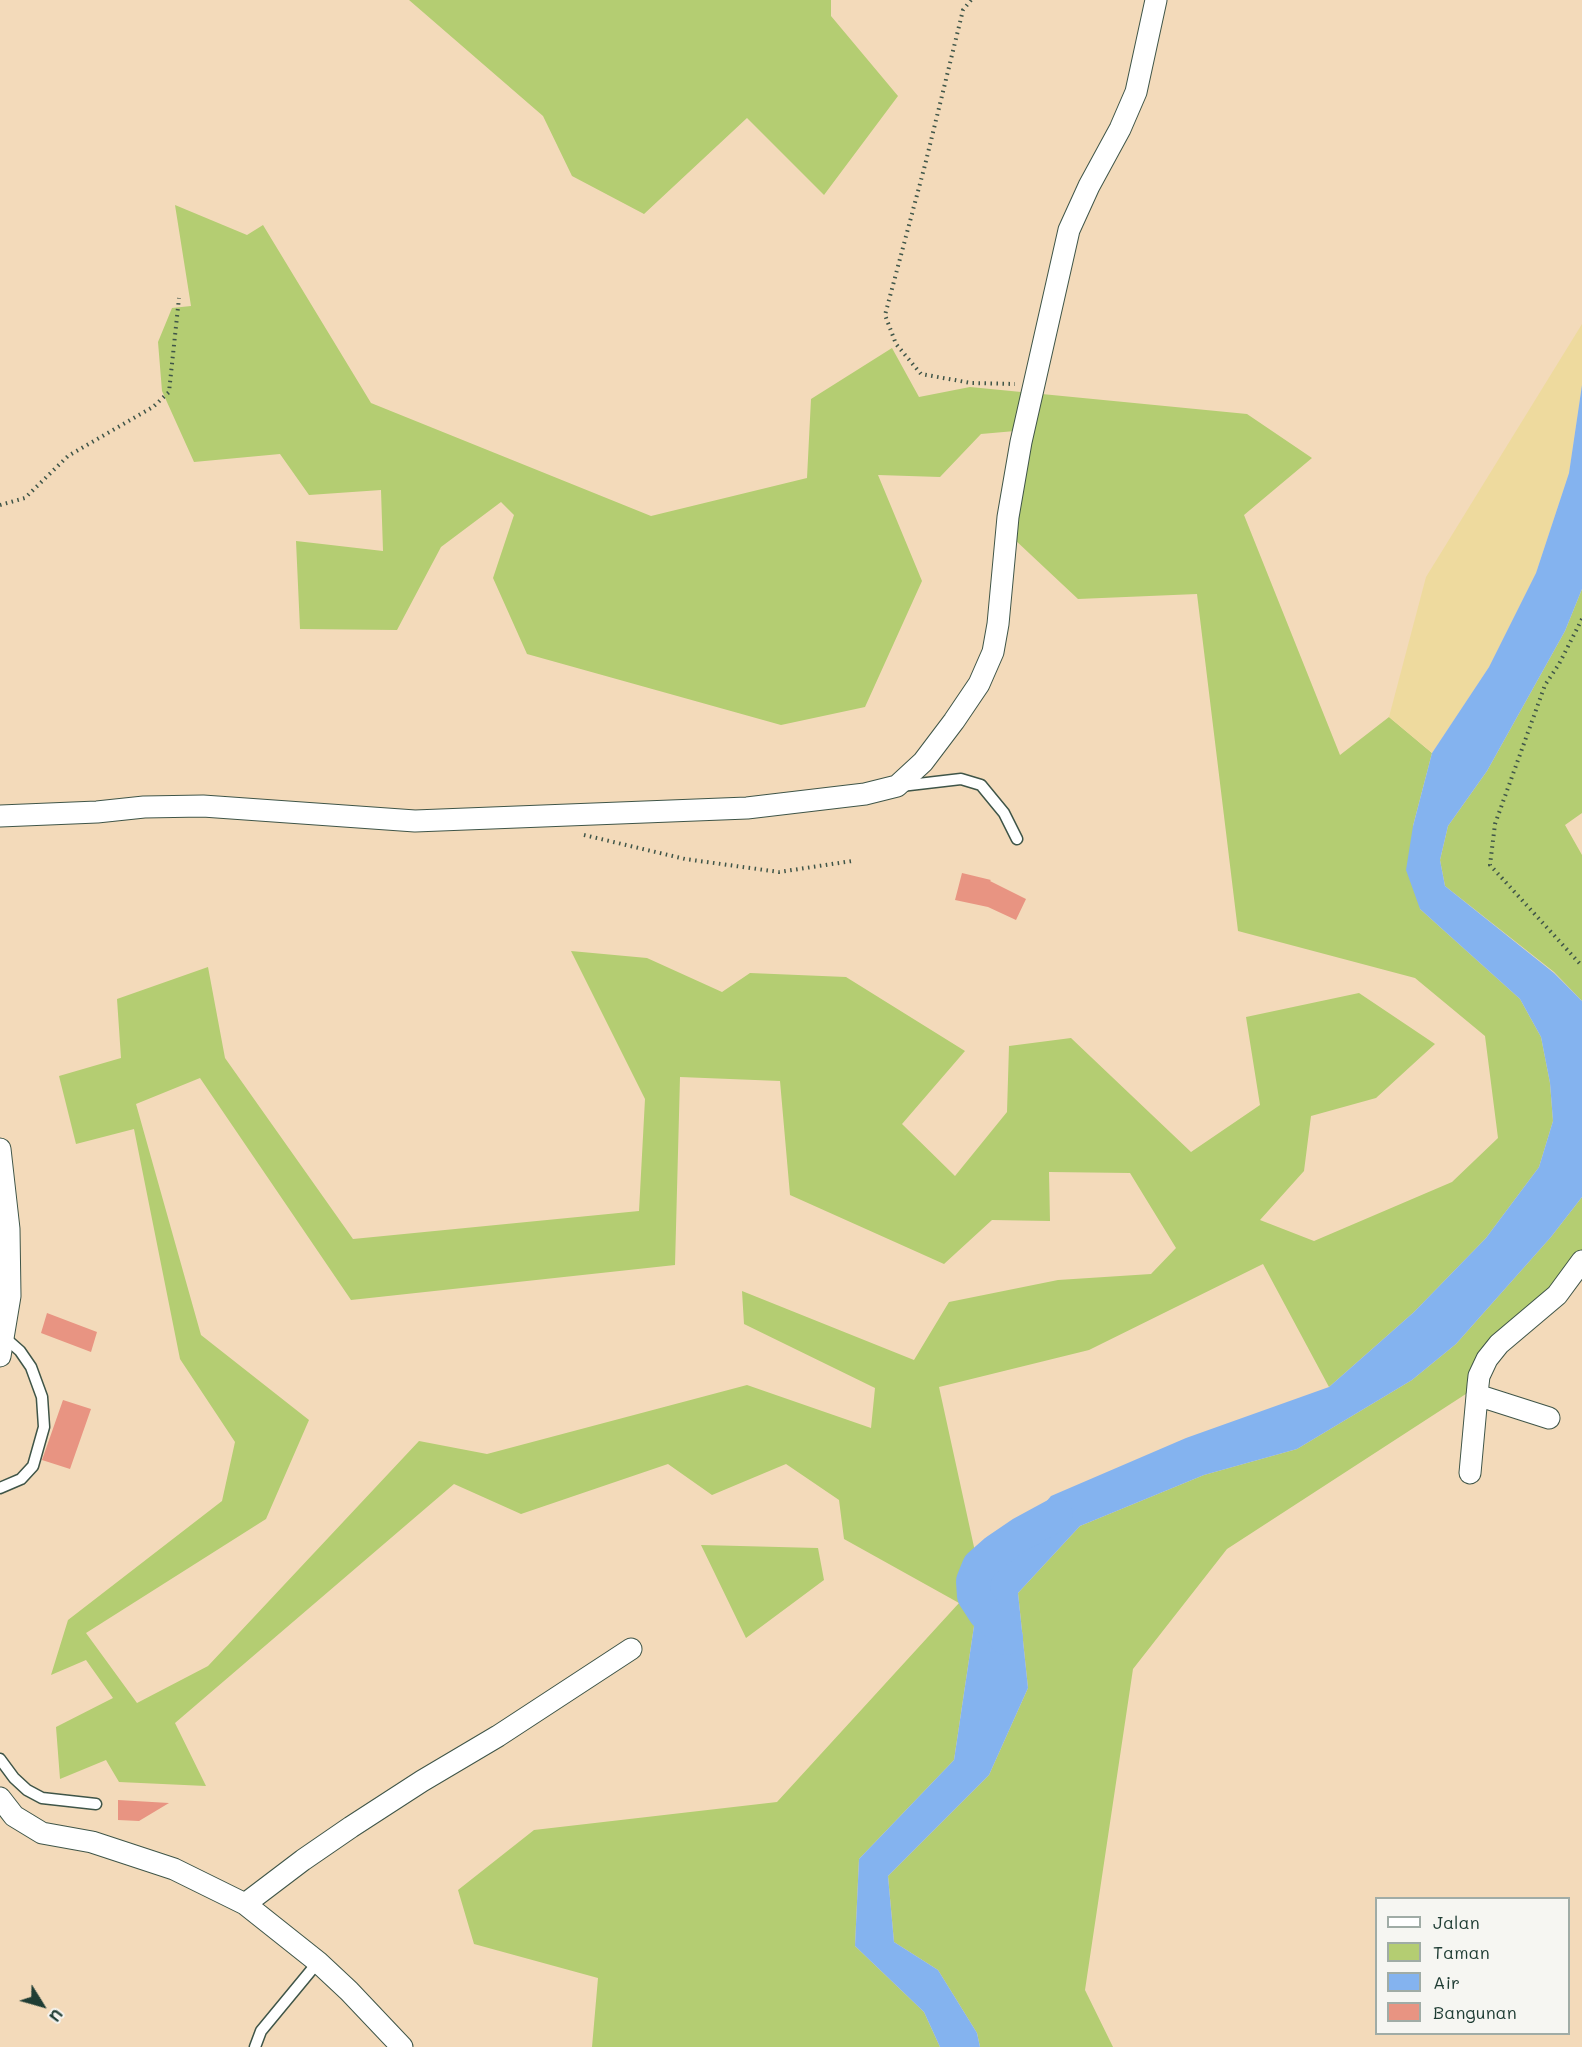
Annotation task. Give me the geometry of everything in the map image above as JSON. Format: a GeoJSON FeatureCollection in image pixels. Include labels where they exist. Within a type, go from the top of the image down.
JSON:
{"type":"FeatureCollection","features":[{"type":"Feature","properties":{"kind":"street"},"geometry":{"type":"LineString","coordinates":[[0,816],[97,812],[144,807],[203,806],[415,821],[747,808],[865,794],[897,786],[922,762],[954,721],[979,684],[993,652],[998,624],[1008,517],[1021,442],[1069,230],[1136,92],[1156,0]]}},
{"type":"Feature","properties":{"kind":"street"},"geometry":{"type":"LineString","coordinates":[[0,1149],[9,1228],[10,1296],[2,1346]]}},
{"type":"Feature","properties":{"kind":"street"},"geometry":{"type":"LineString","coordinates":[[1470,1473],[1479,1376],[1493,1350],[1552,1300],[1582,1261]]}},
{"type":"Feature","properties":{"kind":"street"},"geometry":{"type":"LineString","coordinates":[[1477,1395],[1549,1418]]}},
{"type":"Feature","properties":{"kind":"street"},"geometry":{"type":"LineString","coordinates":[[244,1904],[351,1827],[498,1736],[631,1649]]}},
{"type":"Feature","properties":{"kind":"street"},"geometry":{"type":"LineString","coordinates":[[0,1798],[14,1816],[42,1833],[92,1842],[174,1869],[244,1904],[318,1962],[349,1990],[402,2047]]}},
{"type":"Feature","properties":{"kind":"lane"},"geometry":{"type":"LineString","coordinates":[[897,786],[961,779],[981,785],[1004,813],[1017,839]]}},
{"type":"Feature","properties":{"kind":"lane"},"geometry":{"type":"LineString","coordinates":[[0,1488],[21,1479],[33,1466],[44,1427],[42,1397],[31,1367],[20,1351],[2,1346]]}},
{"type":"Feature","properties":{"kind":"lane"},"geometry":{"type":"LineString","coordinates":[[0,1759],[14,1778],[27,1790],[42,1798],[96,1804]]}},
{"type":"Feature","properties":{"kind":"lane"},"geometry":{"type":"LineString","coordinates":[[255,2047],[261,2031],[318,1962]]}},
{"type":"Feature","properties":{"kind":"path"},"geometry":{"type":"LineString","coordinates":[[971,0],[963,10],[885,315],[896,344],[921,374],[970,383],[1034,385]]}},
{"type":"Feature","properties":{"kind":"path"},"geometry":{"type":"LineString","coordinates":[[0,505],[25,498],[68,456],[153,407],[169,392],[179,298]]}},
{"type":"Feature","properties":{"kind":"path"},"geometry":{"type":"LineString","coordinates":[[1582,619],[1559,664],[1545,685],[1495,824],[1490,865],[1582,966]]}},
{"type":"Feature","properties":{"kind":"path"},"geometry":{"type":"LineString","coordinates":[[574,833],[684,859],[779,872],[852,861]]}},
{"type":"Feature","properties":{"kind":"green space"},"geometry":{"type":"Polygon","coordinates":[[[409,0],[831,0],[831,16],[898,96],[824,195],[747,118],[644,214],[572,176],[543,116],[409,0]]]}},
{"type":"Feature","properties":{"kind":"green space"},"geometry":{"type":"Polygon","coordinates":[[[175,205],[247,235],[263,225],[371,403],[651,516],[807,478],[811,399],[892,348],[919,397],[970,387],[1247,414],[1312,458],[1244,515],[1340,755],[1389,717],[1432,753],[1413,826],[1420,909],[1520,999],[1541,1037],[1550,1083],[1553,1121],[1539,1167],[1486,1238],[1414,1312],[1329,1387],[1263,1264],[1089,1350],[939,1387],[981,1579],[954,1760],[859,1859],[855,1946],[924,2012],[940,2047],[592,2047],[598,1978],[474,1944],[458,1890],[534,1830],[777,1802],[959,1603],[844,1539],[839,1500],[786,1464],[712,1495],[668,1464],[521,1514],[454,1484],[175,1723],[206,1786],[119,1782],[106,1760],[60,1779],[56,1727],[113,1698],[86,1660],[51,1675],[68,1620],[222,1501],[235,1442],[180,1359],[134,1129],[76,1144],[59,1076],[121,1058],[117,999],[208,967],[225,1058],[353,1239],[639,1211],[645,1099],[571,951],[647,958],[722,992],[750,973],[846,977],[965,1051],[902,1124],[955,1176],[1007,1112],[1009,1046],[1071,1038],[1191,1152],[1260,1105],[1246,1017],[1359,993],[1435,1044],[1376,1098],[1311,1116],[1304,1171],[1260,1220],[1314,1241],[1452,1182],[1498,1138],[1485,1036],[1415,978],[1238,931],[1197,594],[1078,599],[998,524],[1015,431],[981,434],[940,477],[878,475],[922,581],[865,707],[781,725],[527,654],[493,578],[514,515],[501,502],[441,547],[397,630],[300,629],[296,541],[383,551],[381,490],[309,495],[280,454],[194,462],[162,391],[158,342],[172,308],[191,306],[175,205]],[[680,1077],[675,1265],[351,1300],[200,1078],[136,1104],[201,1335],[309,1420],[266,1519],[86,1633],[137,1703],[208,1666],[419,1441],[487,1454],[747,1385],[871,1428],[875,1388],[744,1324],[742,1291],[914,1360],[949,1302],[1058,1280],[1151,1274],[1176,1248],[1130,1173],[1049,1172],[1050,1221],[992,1220],[944,1264],[790,1195],[780,1081],[680,1077]]]}},
{"type":"Feature","properties":{"kind":"green space"},"geometry":{"type":"Polygon","coordinates":[[[1582,589],[1582,813],[1565,825],[1582,855],[1582,1001],[1554,972],[1445,886],[1440,860],[1448,826],[1487,771],[1565,631],[1582,589]]]}},
{"type":"Feature","properties":{"kind":"green space"},"geometry":{"type":"Polygon","coordinates":[[[1582,1197],[1582,1253],[1472,1390],[1227,1549],[1133,1669],[1085,1990],[1113,2047],[980,2047],[977,2033],[938,1970],[894,1942],[888,1876],[989,1775],[1028,1688],[1018,1593],[1080,1526],[1204,1475],[1297,1449],[1412,1380],[1456,1344],[1551,1237],[1582,1197]]]}},
{"type":"Feature","properties":{"kind":"green space"},"geometry":{"type":"Polygon","coordinates":[[[701,1545],[818,1548],[824,1580],[746,1638],[701,1545]]]}},
{"type":"Feature","properties":{"kind":"sand"},"geometry":{"type":"Polygon","coordinates":[[[1582,324],[1582,385],[1569,473],[1536,573],[1489,667],[1432,753],[1389,717],[1426,577],[1582,324]]]}},
{"type":"Feature","properties":{"kind":"water"},"geometry":{"type":"Polygon","coordinates":[[[1582,385],[1582,589],[1565,631],[1487,771],[1448,826],[1440,860],[1445,886],[1554,973],[1582,1001],[1582,1197],[1551,1237],[1456,1344],[1412,1380],[1297,1449],[1204,1475],[1080,1526],[1018,1593],[1028,1688],[989,1775],[888,1876],[894,1942],[938,1970],[977,2033],[980,2047],[940,2047],[924,2012],[855,1946],[859,1859],[954,1760],[981,1579],[1051,1496],[1186,1438],[1329,1387],[1414,1312],[1486,1238],[1539,1167],[1553,1121],[1550,1083],[1541,1037],[1520,999],[1420,909],[1406,870],[1413,826],[1432,753],[1489,667],[1536,573],[1569,473],[1582,385]]]}},
{"type":"Feature","properties":{"kind":"building"},"geometry":{"type":"Polygon","coordinates":[[[962,873],[991,880],[1026,899],[1016,920],[988,907],[955,900],[962,873]]]}},
{"type":"Feature","properties":{"kind":"building"},"geometry":{"type":"Polygon","coordinates":[[[47,1313],[97,1332],[91,1352],[41,1333],[47,1313]]]}},
{"type":"Feature","properties":{"kind":"building"},"geometry":{"type":"Polygon","coordinates":[[[63,1400],[91,1409],[70,1469],[42,1460],[63,1400]]]}},
{"type":"Feature","properties":{"kind":"building"},"geometry":{"type":"Polygon","coordinates":[[[118,1800],[169,1803],[139,1821],[118,1820],[118,1800]]]}},
{"type":"Feature","properties":{"kind":"waterway"},"geometry":{"type":"LineString","coordinates":[[1006,1638],[998,1624],[985,1613],[974,1596],[973,1581],[979,1566],[1021,1534],[1056,1515]]}}]}
